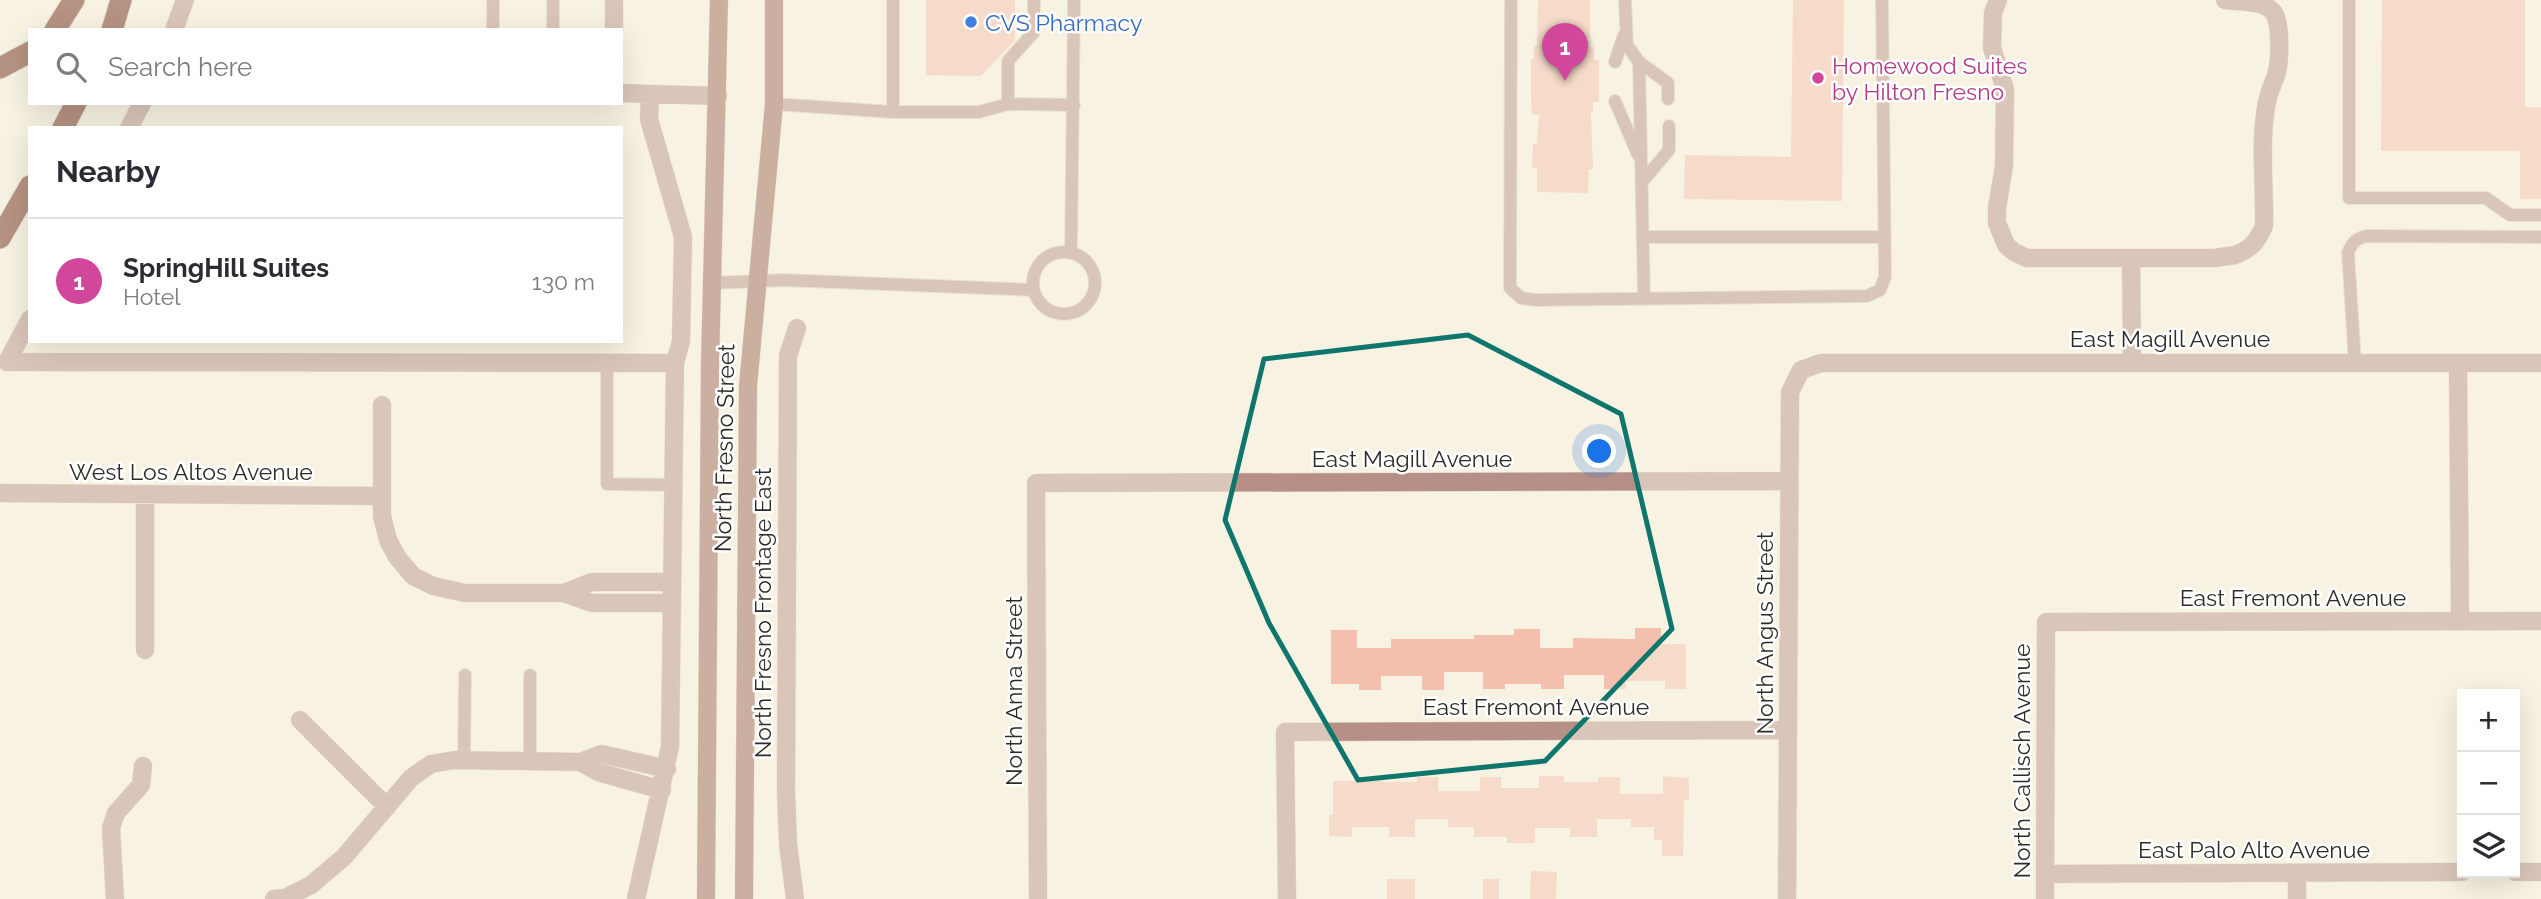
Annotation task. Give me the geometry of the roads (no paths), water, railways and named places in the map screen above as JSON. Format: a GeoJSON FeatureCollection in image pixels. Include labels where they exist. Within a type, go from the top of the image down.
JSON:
{"type":"FeatureCollection","features":[{"type":"Feature","properties":{"kind":"highway"},"geometry":{"type":"LineString","coordinates":[[56,28],[74,0]]}},
{"type":"Feature","properties":{"kind":"highway"},"geometry":{"type":"LineString","coordinates":[[113,28],[121,0]]}},
{"type":"Feature","properties":{"kind":"highway"},"geometry":{"type":"LineString","coordinates":[[0,68],[28,53]]}},
{"type":"Feature","properties":{"kind":"highway"},"geometry":{"type":"LineString","coordinates":[[63,126],[75,105]]}},
{"type":"Feature","properties":{"kind":"highway"},"geometry":{"type":"LineString","coordinates":[[0,239],[28,190]]}},
{"type":"Feature","properties":{"kind":"main road","name":"North Fresno Street"},"geometry":{"type":"LineString","coordinates":[[706,899],[712,283],[719,0]]}},
{"type":"Feature","properties":{"kind":"main road","name":"North Fresno Street"},"geometry":{"type":"LineString","coordinates":[[744,899],[748,386],[774,104],[774,0]]}},
{"type":"Feature","properties":{"kind":"street"},"geometry":{"type":"LineString","coordinates":[[175,28],[185,0]]}},
{"type":"Feature","properties":{"kind":"street"},"geometry":{"type":"LineString","coordinates":[[614,0],[614,28]]}},
{"type":"Feature","properties":{"kind":"street"},"geometry":{"type":"LineString","coordinates":[[1998,0],[1993,13],[1992,48],[2005,89],[2004,166],[1997,208],[2000,233],[2006,245],[2027,258],[2235,255],[2250,249],[2259,238],[2264,226],[2264,117],[2267,99],[2278,70],[2278,22],[2267,6],[2225,0]]}},
{"type":"Feature","properties":{"kind":"street"},"geometry":{"type":"LineString","coordinates":[[623,93],[718,96]]}},
{"type":"Feature","properties":{"kind":"street"},"geometry":{"type":"LineString","coordinates":[[636,899],[670,747],[675,363],[681,341],[683,237],[649,119],[650,94]]}},
{"type":"Feature","properties":{"kind":"street"},"geometry":{"type":"LineString","coordinates":[[130,126],[141,105]]}},
{"type":"Feature","properties":{"kind":"street"},"geometry":{"type":"LineString","coordinates":[[2131,258],[2132,363]]}},
{"type":"Feature","properties":{"kind":"street"},"geometry":{"type":"LineString","coordinates":[[28,323],[8,362],[675,363]]}},
{"type":"Feature","properties":{"kind":"street","name":"North Fresno Frontage East"},"geometry":{"type":"LineString","coordinates":[[795,899],[788,844],[786,776],[788,356],[797,328]]}},
{"type":"Feature","properties":{"kind":"street","name":"East Magill Avenue"},"geometry":{"type":"LineString","coordinates":[[1801,370],[1821,363],[2541,363]]}},
{"type":"Feature","properties":{"kind":"street"},"geometry":{"type":"LineString","coordinates":[[2458,363],[2460,621]]}},
{"type":"Feature","properties":{"kind":"street","name":"North Angus Street"},"geometry":{"type":"LineString","coordinates":[[1787,899],[1790,392],[1801,370]]}},
{"type":"Feature","properties":{"kind":"street"},"geometry":{"type":"LineString","coordinates":[[382,405],[381,496],[388,540],[397,557],[413,576],[433,586],[465,593],[564,593],[592,603],[671,603]]}},
{"type":"Feature","properties":{"kind":"street","name":"East Magill Avenue"},"geometry":{"type":"LineString","coordinates":[[1036,483],[1789,481]]}},
{"type":"Feature","properties":{"kind":"street","name":"North Anna Street"},"geometry":{"type":"LineString","coordinates":[[1036,483],[1038,899]]}},
{"type":"Feature","properties":{"kind":"street","name":"West Los Altos Avenue"},"geometry":{"type":"LineString","coordinates":[[0,493],[381,496]]}},
{"type":"Feature","properties":{"kind":"street"},"geometry":{"type":"LineString","coordinates":[[145,496],[145,650]]}},
{"type":"Feature","properties":{"kind":"street"},"geometry":{"type":"LineString","coordinates":[[564,593],[592,582],[672,582]]}},
{"type":"Feature","properties":{"kind":"street","name":"East Fremont Avenue"},"geometry":{"type":"LineString","coordinates":[[2046,622],[2541,621]]}},
{"type":"Feature","properties":{"kind":"street","name":"North Callisch Avenue"},"geometry":{"type":"LineString","coordinates":[[2045,899],[2046,622]]}},
{"type":"Feature","properties":{"kind":"street"},"geometry":{"type":"LineString","coordinates":[[299,720],[387,807]]}},
{"type":"Feature","properties":{"kind":"street","name":"East Fremont Avenue"},"geometry":{"type":"LineString","coordinates":[[1287,899],[1285,732],[1788,730]]}},
{"type":"Feature","properties":{"kind":"street"},"geometry":{"type":"LineString","coordinates":[[274,899],[285,898],[311,885],[344,857],[411,778],[431,764],[464,760],[580,762],[602,754],[667,769]]}},
{"type":"Feature","properties":{"kind":"street"},"geometry":{"type":"LineString","coordinates":[[580,762],[598,772],[662,790]]}},
{"type":"Feature","properties":{"kind":"street"},"geometry":{"type":"LineString","coordinates":[[116,899],[111,828],[116,813],[141,785],[143,766]]}},
{"type":"Feature","properties":{"kind":"street","name":"East Palo Alto Avenue"},"geometry":{"type":"LineString","coordinates":[[2045,874],[2457,872]]}},
{"type":"Feature","properties":{"kind":"street"},"geometry":{"type":"LineString","coordinates":[[2520,872],[2541,872]]}},
{"type":"Feature","properties":{"kind":"street"},"geometry":{"type":"LineString","coordinates":[[2297,873],[2297,899]]}},
{"type":"Feature","properties":{"kind":"lane"},"geometry":{"type":"LineString","coordinates":[[493,0],[493,28]]}},
{"type":"Feature","properties":{"kind":"lane"},"geometry":{"type":"LineString","coordinates":[[553,0],[553,28]]}},
{"type":"Feature","properties":{"kind":"lane"},"geometry":{"type":"LineString","coordinates":[[893,0],[893,113]]}},
{"type":"Feature","properties":{"kind":"lane"},"geometry":{"type":"LineString","coordinates":[[1008,104],[1008,61],[1034,32],[1034,0]]}},
{"type":"Feature","properties":{"kind":"lane"},"geometry":{"type":"LineString","coordinates":[[1071,253],[1074,0]]}},
{"type":"Feature","properties":{"kind":"lane"},"geometry":{"type":"LineString","coordinates":[[1511,0],[1510,288],[1521,298],[1536,300],[1867,296],[1880,290],[1885,277],[1882,0]]}},
{"type":"Feature","properties":{"kind":"lane"},"geometry":{"type":"LineString","coordinates":[[1625,0],[1627,45],[1639,62],[1668,83],[1668,99]]}},
{"type":"Feature","properties":{"kind":"lane"},"geometry":{"type":"LineString","coordinates":[[2349,0],[2349,198],[2487,198],[2510,215],[2541,215]]}},
{"type":"Feature","properties":{"kind":"lane"},"geometry":{"type":"LineString","coordinates":[[1615,62],[1627,28]]}},
{"type":"Feature","properties":{"kind":"lane"},"geometry":{"type":"LineString","coordinates":[[1639,62],[1644,297]]}},
{"type":"Feature","properties":{"kind":"lane"},"geometry":{"type":"LineString","coordinates":[[1615,101],[1641,162]]}},
{"type":"Feature","properties":{"kind":"lane"},"geometry":{"type":"LineString","coordinates":[[774,104],[893,113],[979,112],[1008,104],[1074,105]]}},
{"type":"Feature","properties":{"kind":"lane"},"geometry":{"type":"LineString","coordinates":[[1642,182],[1669,150],[1669,126]]}},
{"type":"Feature","properties":{"kind":"lane"},"geometry":{"type":"LineString","coordinates":[[2355,363],[2348,253],[2351,244],[2358,239],[2366,236],[2541,237]]}},
{"type":"Feature","properties":{"kind":"lane"},"geometry":{"type":"LineString","coordinates":[[1643,237],[1885,237]]}},
{"type":"Feature","properties":{"kind":"lane"},"geometry":{"type":"LineString","coordinates":[[1061,252],[1071,253],[1087,262],[1095,279],[1091,298],[1086,305],[1069,313],[1060,313],[1044,306],[1034,290],[1036,270],[1042,261],[1061,252]]}},
{"type":"Feature","properties":{"kind":"lane"},"geometry":{"type":"LineString","coordinates":[[712,283],[757,281],[1034,290]]}},
{"type":"Feature","properties":{"kind":"lane"},"geometry":{"type":"LineString","coordinates":[[607,362],[607,484],[674,485]]}},
{"type":"Feature","properties":{"kind":"lane"},"geometry":{"type":"LineString","coordinates":[[464,760],[465,676]]}},
{"type":"Feature","properties":{"kind":"lane"},"geometry":{"type":"LineString","coordinates":[[530,676],[530,761]]}},
{"type":"Feature","properties":{"kind":"place","name":"CVS Pharmacy"},"geometry":{"type":"Point","coordinates":[971,22]}},
{"type":"Feature","properties":{"kind":"place","name":"Homewood Suites by Hilton Fresno"},"geometry":{"type":"Point","coordinates":[1818,78]}},
{"type":"Feature","properties":{"kind":"place","name":"SpringHill Suites"},"geometry":{"type":"Point","coordinates":[1565,81]}}]}
